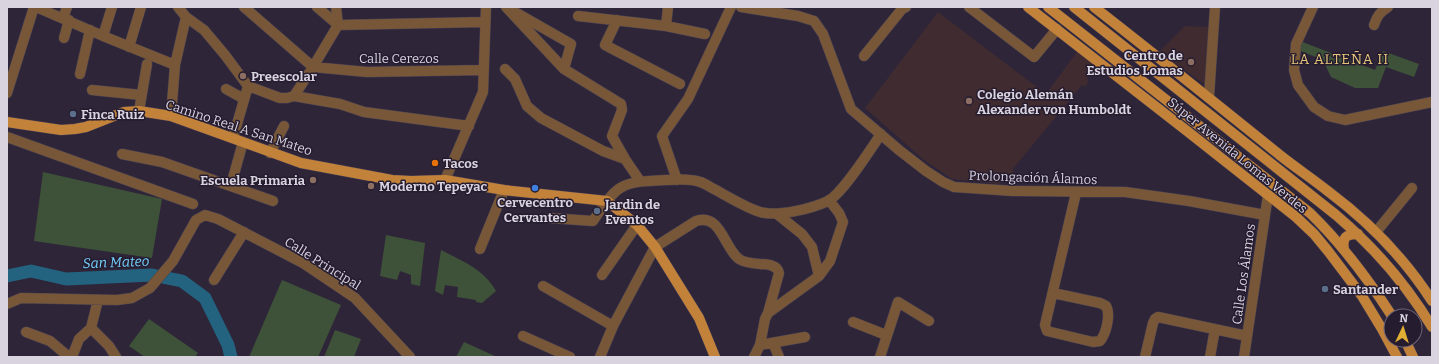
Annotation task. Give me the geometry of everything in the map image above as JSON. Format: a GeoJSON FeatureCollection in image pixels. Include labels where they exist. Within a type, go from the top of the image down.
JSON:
{"type":"FeatureCollection","features":[{"type":"Feature","properties":{"kind":"main road","name":"Súper Avenida Lomas Verdes"},"geometry":{"type":"LineString","coordinates":[[1028,7],[1296,217],[1314,234],[1362,296],[1398,356]]}},
{"type":"Feature","properties":{"kind":"main road","name":"Súper Avenida Lomas Verdes"},"geometry":{"type":"LineString","coordinates":[[1048,7],[1310,213],[1344,250],[1376,291],[1387,308]]}},
{"type":"Feature","properties":{"kind":"main road","name":"Súper Avenida Lomas Verdes"},"geometry":{"type":"LineString","coordinates":[[1074,7],[1289,177],[1358,234],[1380,257],[1405,288],[1430,323]]}},
{"type":"Feature","properties":{"kind":"main road","name":"Súper Avenida Lomas Verdes"},"geometry":{"type":"LineString","coordinates":[[1094,7],[1156,54],[1209,98],[1330,193],[1376,232],[1419,281],[1432,302]]}},
{"type":"Feature","properties":{"kind":"main road","name":"Camino Real A San Mateo"},"geometry":{"type":"LineString","coordinates":[[7,122],[61,130],[75,129],[86,127],[140,104],[301,164],[392,180],[445,180],[504,190],[607,201]]}},
{"type":"Feature","properties":{"kind":"main road"},"geometry":{"type":"LineString","coordinates":[[1213,136],[1233,167]]}},
{"type":"Feature","properties":{"kind":"main road"},"geometry":{"type":"LineString","coordinates":[[1283,157],[1289,177]]}},
{"type":"Feature","properties":{"kind":"main road"},"geometry":{"type":"LineString","coordinates":[[607,201],[637,225],[655,247],[699,318],[715,357]]}},
{"type":"Feature","properties":{"kind":"main road"},"geometry":{"type":"LineString","coordinates":[[1344,250],[1344,241],[1347,235],[1358,234]]}},
{"type":"Feature","properties":{"kind":"main road"},"geometry":{"type":"LineString","coordinates":[[1409,348],[1414,357]]}},
{"type":"Feature","properties":{"kind":"street"},"geometry":{"type":"LineString","coordinates":[[7,93],[35,7],[175,65]]}},
{"type":"Feature","properties":{"kind":"street"},"geometry":{"type":"LineString","coordinates":[[64,38],[67,7]]}},
{"type":"Feature","properties":{"kind":"street"},"geometry":{"type":"LineString","coordinates":[[103,36],[112,7]]}},
{"type":"Feature","properties":{"kind":"street"},"geometry":{"type":"LineString","coordinates":[[129,47],[141,7]]}},
{"type":"Feature","properties":{"kind":"street"},"geometry":{"type":"LineString","coordinates":[[178,7],[186,17],[204,30],[248,86],[280,98],[294,96],[340,104],[364,112],[469,126]]}},
{"type":"Feature","properties":{"kind":"street"},"geometry":{"type":"LineString","coordinates":[[244,7],[313,67]]}},
{"type":"Feature","properties":{"kind":"street"},"geometry":{"type":"LineString","coordinates":[[318,7],[338,25],[485,22]]}},
{"type":"Feature","properties":{"kind":"street"},"geometry":{"type":"LineString","coordinates":[[294,96],[338,25],[336,7]]}},
{"type":"Feature","properties":{"kind":"street"},"geometry":{"type":"LineString","coordinates":[[445,180],[483,92],[486,7]]}},
{"type":"Feature","properties":{"kind":"street"},"geometry":{"type":"LineString","coordinates":[[506,7],[564,69],[621,104],[622,110],[612,136],[640,181]]}},
{"type":"Feature","properties":{"kind":"street"},"geometry":{"type":"LineString","coordinates":[[506,7],[571,44],[564,69]]}},
{"type":"Feature","properties":{"kind":"street"},"geometry":{"type":"LineString","coordinates":[[666,26],[668,7]]}},
{"type":"Feature","properties":{"kind":"street"},"geometry":{"type":"LineString","coordinates":[[677,180],[662,136],[688,99],[731,7]]}},
{"type":"Feature","properties":{"kind":"street","name":"Prolongación Álamos"},"geometry":{"type":"LineString","coordinates":[[741,7],[798,16],[814,22],[823,34],[851,109],[926,171],[954,187],[1000,191],[1076,193],[1125,192],[1189,201],[1265,215]]}},
{"type":"Feature","properties":{"kind":"street"},"geometry":{"type":"LineString","coordinates":[[969,7],[1034,58],[1056,29]]}},
{"type":"Feature","properties":{"kind":"street"},"geometry":{"type":"LineString","coordinates":[[1209,98],[1215,7]]}},
{"type":"Feature","properties":{"kind":"street"},"geometry":{"type":"LineString","coordinates":[[1313,7],[1296,44],[1294,70],[1298,84],[1314,107],[1328,116],[1345,120],[1432,102]]}},
{"type":"Feature","properties":{"kind":"street"},"geometry":{"type":"LineString","coordinates":[[1374,25],[1377,16],[1388,7]]}},
{"type":"Feature","properties":{"kind":"street"},"geometry":{"type":"LineString","coordinates":[[864,56],[903,8]]}},
{"type":"Feature","properties":{"kind":"street"},"geometry":{"type":"LineString","coordinates":[[578,16],[666,26],[705,34]]}},
{"type":"Feature","properties":{"kind":"street"},"geometry":{"type":"LineString","coordinates":[[171,116],[175,65],[186,17]]}},
{"type":"Feature","properties":{"kind":"street"},"geometry":{"type":"LineString","coordinates":[[617,20],[605,45],[680,84]]}},
{"type":"Feature","properties":{"kind":"street"},"geometry":{"type":"LineString","coordinates":[[80,74],[90,30]]}},
{"type":"Feature","properties":{"kind":"street"},"geometry":{"type":"LineString","coordinates":[[92,90],[140,104],[147,64]]}},
{"type":"Feature","properties":{"kind":"street","name":"Calle Cerezos"},"geometry":{"type":"LineString","coordinates":[[313,67],[367,72],[484,70]]}},
{"type":"Feature","properties":{"kind":"street"},"geometry":{"type":"LineString","coordinates":[[506,69],[515,79],[522,98],[527,106],[541,118],[603,150],[625,159]]}},
{"type":"Feature","properties":{"kind":"street"},"geometry":{"type":"LineString","coordinates":[[233,138],[248,86]]}},
{"type":"Feature","properties":{"kind":"street"},"geometry":{"type":"LineString","coordinates":[[226,89],[244,99]]}},
{"type":"Feature","properties":{"kind":"street"},"geometry":{"type":"LineString","coordinates":[[270,153],[284,126]]}},
{"type":"Feature","properties":{"kind":"street"},"geometry":{"type":"LineString","coordinates":[[550,218],[593,221],[613,192],[621,186],[640,181],[677,180],[700,182],[760,212],[777,214],[797,211],[829,200],[841,190],[881,134]]}},
{"type":"Feature","properties":{"kind":"street"},"geometry":{"type":"LineString","coordinates":[[7,137],[193,204]]}},
{"type":"Feature","properties":{"kind":"street"},"geometry":{"type":"LineString","coordinates":[[231,185],[243,142]]}},
{"type":"Feature","properties":{"kind":"street"},"geometry":{"type":"LineString","coordinates":[[122,154],[162,162],[274,201]]}},
{"type":"Feature","properties":{"kind":"street"},"geometry":{"type":"LineString","coordinates":[[1376,232],[1412,188]]}},
{"type":"Feature","properties":{"kind":"street"},"geometry":{"type":"LineString","coordinates":[[480,249],[504,190]]}},
{"type":"Feature","properties":{"kind":"street"},"geometry":{"type":"LineString","coordinates":[[1053,293],[1100,303],[1106,306],[1108,312],[1104,336],[1100,341],[1093,342],[1048,331],[1045,325],[1076,193]]}},
{"type":"Feature","properties":{"kind":"street","name":"Calle Los Álamos"},"geometry":{"type":"LineString","coordinates":[[1244,357],[1268,196]]}},
{"type":"Feature","properties":{"kind":"street"},"geometry":{"type":"LineString","coordinates":[[768,313],[819,276],[830,261],[843,222],[829,200]]}},
{"type":"Feature","properties":{"kind":"street"},"geometry":{"type":"LineString","coordinates":[[777,214],[802,234],[812,247],[819,276]]}},
{"type":"Feature","properties":{"kind":"street","name":"Calle Principal"},"geometry":{"type":"LineString","coordinates":[[98,300],[132,298],[150,288],[173,261],[196,220],[205,216],[218,219],[303,262],[355,298],[410,357]]}},
{"type":"Feature","properties":{"kind":"street"},"geometry":{"type":"LineString","coordinates":[[600,357],[613,326],[655,247],[696,221],[700,220],[705,220],[717,226],[737,258],[746,263],[774,265],[778,268],[779,273],[765,319],[760,345],[754,357]]}},
{"type":"Feature","properties":{"kind":"street"},"geometry":{"type":"LineString","coordinates":[[602,275],[637,225]]}},
{"type":"Feature","properties":{"kind":"street"},"geometry":{"type":"LineString","coordinates":[[214,280],[244,232]]}},
{"type":"Feature","properties":{"kind":"street"},"geometry":{"type":"LineString","coordinates":[[543,286],[613,326]]}},
{"type":"Feature","properties":{"kind":"street"},"geometry":{"type":"LineString","coordinates":[[8,304],[21,298],[98,300],[91,328],[79,339],[72,357]]}},
{"type":"Feature","properties":{"kind":"street"},"geometry":{"type":"LineString","coordinates":[[880,357],[898,302],[929,321]]}},
{"type":"Feature","properties":{"kind":"street"},"geometry":{"type":"LineString","coordinates":[[1145,357],[1152,323],[1158,317],[1247,336]]}},
{"type":"Feature","properties":{"kind":"street"},"geometry":{"type":"LineString","coordinates":[[852,322],[886,335]]}},
{"type":"Feature","properties":{"kind":"street"},"geometry":{"type":"LineString","coordinates":[[91,328],[109,346],[116,357]]}},
{"type":"Feature","properties":{"kind":"street"},"geometry":{"type":"LineString","coordinates":[[1210,357],[1215,330]]}},
{"type":"Feature","properties":{"kind":"street"},"geometry":{"type":"LineString","coordinates":[[26,332],[50,341],[69,357]]}},
{"type":"Feature","properties":{"kind":"street"},"geometry":{"type":"LineString","coordinates":[[523,336],[570,357]]}},
{"type":"Feature","properties":{"kind":"street"},"geometry":{"type":"LineString","coordinates":[[760,345],[805,337]]}},
{"type":"Feature","properties":{"kind":"street"},"geometry":{"type":"LineString","coordinates":[[773,343],[779,357]]}},
{"type":"Feature","properties":{"kind":"shaded area","name":"Colegio Alemán Alexander von Humboldt"},"geometry":{"type":"Polygon","coordinates":[[[938,12],[1046,94],[1079,49],[1099,65],[1087,79],[1089,81],[1085,87],[1082,85],[1012,170],[1014,171],[1010,176],[1007,174],[1001,178],[1000,184],[952,179],[924,160],[865,108],[938,12]]]}},
{"type":"Feature","properties":{"kind":"shaded area","name":"Centro de Estudios Lomas"},"geometry":{"type":"Polygon","coordinates":[[[1185,26],[1212,27],[1207,86],[1159,52],[1185,26]]]}},
{"type":"Feature","properties":{"kind":"green space"},"geometry":{"type":"Polygon","coordinates":[[[1300,41],[1375,70],[1383,51],[1419,64],[1414,77],[1386,67],[1378,88],[1355,88],[1331,77],[1323,60],[1298,50],[1300,41]]]}},
{"type":"Feature","properties":{"kind":"green space"},"geometry":{"type":"Polygon","coordinates":[[[43,172],[162,199],[152,258],[34,241],[43,172]]]}},
{"type":"Feature","properties":{"kind":"green space"},"geometry":{"type":"Polygon","coordinates":[[[386,235],[425,243],[420,286],[411,284],[411,275],[400,271],[397,280],[380,276],[386,235]]]}},
{"type":"Feature","properties":{"kind":"green space"},"geometry":{"type":"Polygon","coordinates":[[[441,250],[479,271],[491,283],[496,291],[482,303],[476,302],[476,300],[457,297],[458,287],[445,285],[443,295],[435,291],[441,250]]]}},
{"type":"Feature","properties":{"kind":"green space"},"geometry":{"type":"Polygon","coordinates":[[[282,280],[341,305],[318,357],[249,357],[282,280]]]}},
{"type":"Feature","properties":{"kind":"green space"},"geometry":{"type":"Polygon","coordinates":[[[149,319],[198,353],[195,357],[145,357],[129,346],[149,319]]]}},
{"type":"Feature","properties":{"kind":"green space"},"geometry":{"type":"Polygon","coordinates":[[[335,330],[361,339],[354,357],[324,357],[335,330]]]}},
{"type":"Feature","properties":{"kind":"green space"},"geometry":{"type":"Polygon","coordinates":[[[464,342],[497,357],[456,357],[464,342]]]}},
{"type":"Feature","properties":{"kind":"waterway","name":"San Mateo"},"geometry":{"type":"LineString","coordinates":[[7,276],[31,271],[66,279],[152,275],[182,281],[205,298],[228,345],[231,357]]}},
{"type":"Feature","properties":{"kind":"place","name":"Centro de Estudios Lomas"},"geometry":{"type":"Point","coordinates":[1191,62]}},
{"type":"Feature","properties":{"kind":"place","name":"Preescolar"},"geometry":{"type":"Point","coordinates":[243,76]}},
{"type":"Feature","properties":{"kind":"place","name":"Colegio Alemán Alexander von Humboldt"},"geometry":{"type":"Point","coordinates":[969,101]}},
{"type":"Feature","properties":{"kind":"place","name":"Finca Ruiz"},"geometry":{"type":"Point","coordinates":[73,114]}},
{"type":"Feature","properties":{"kind":"place","name":"Tacos"},"geometry":{"type":"Point","coordinates":[435,163]}},
{"type":"Feature","properties":{"kind":"place","name":"Escuela Primaria"},"geometry":{"type":"Point","coordinates":[313,180]}},
{"type":"Feature","properties":{"kind":"place","name":"Moderno Tepeyac"},"geometry":{"type":"Point","coordinates":[371,186]}},
{"type":"Feature","properties":{"kind":"place","name":"Cervecentro Cervantes"},"geometry":{"type":"Point","coordinates":[535,188]}},
{"type":"Feature","properties":{"kind":"place","name":"Jardin de Eventos"},"geometry":{"type":"Point","coordinates":[597,211]}},
{"type":"Feature","properties":{"kind":"place","name":"Santander"},"geometry":{"type":"Point","coordinates":[1325,289]}},
{"type":"Feature","properties":{"kind":"district","name":"LA ALTEÑA II"},"geometry":{"type":"Point","coordinates":[1340,59]}}]}
